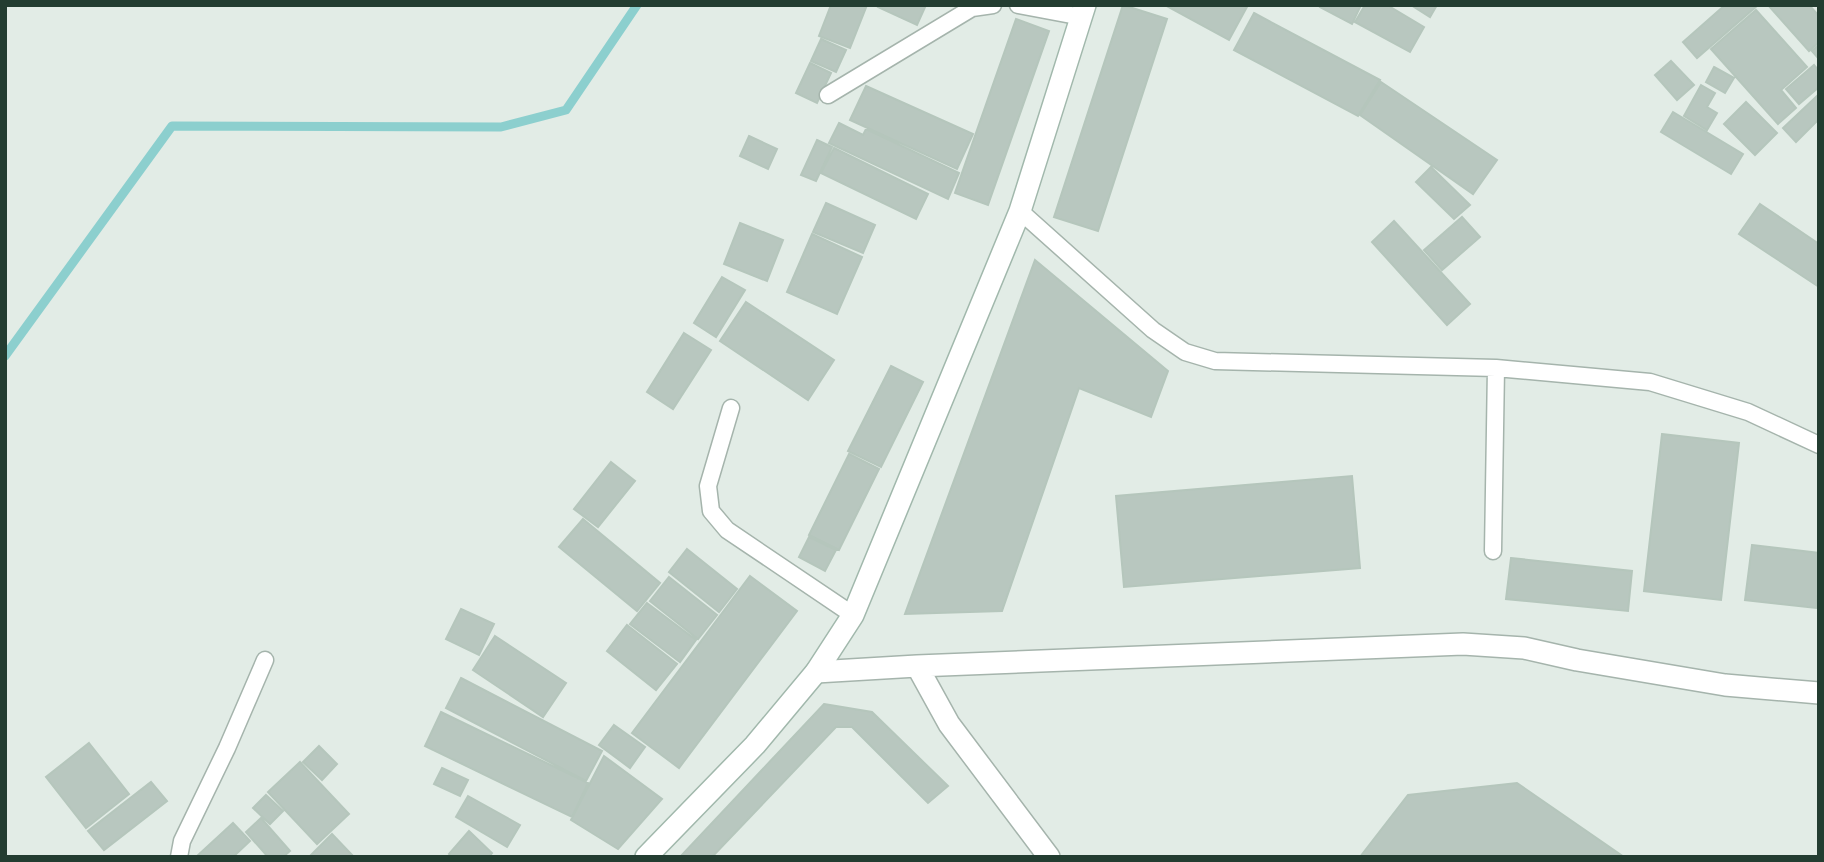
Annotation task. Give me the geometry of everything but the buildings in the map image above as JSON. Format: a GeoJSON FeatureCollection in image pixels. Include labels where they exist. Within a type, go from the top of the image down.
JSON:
{"type":"FeatureCollection","features":[{"type":"Feature","properties":{"kind":"street"},"geometry":{"type":"LineString","coordinates":[[646,857],[755,745],[816,672],[853,615],[1020,211],[1084,11]]}},
{"type":"Feature","properties":{"kind":"street"},"geometry":{"type":"LineString","coordinates":[[816,672],[1463,644],[1524,648],[1577,660],[1725,685],[1819,692]]}},
{"type":"Feature","properties":{"kind":"street"},"geometry":{"type":"LineString","coordinates":[[917,666],[949,724],[1049,857]]}},
{"type":"Feature","properties":{"kind":"lane"},"geometry":{"type":"LineString","coordinates":[[828,95],[972,8],[993,5]]}},
{"type":"Feature","properties":{"kind":"lane"},"geometry":{"type":"LineString","coordinates":[[1018,5],[1084,11]]}},
{"type":"Feature","properties":{"kind":"lane"},"geometry":{"type":"LineString","coordinates":[[1020,211],[1153,330],[1185,352],[1215,361],[1496,369],[1650,382],[1748,412],[1819,445]]}},
{"type":"Feature","properties":{"kind":"lane"},"geometry":{"type":"LineString","coordinates":[[1493,551],[1496,369]]}},
{"type":"Feature","properties":{"kind":"lane"},"geometry":{"type":"LineString","coordinates":[[731,408],[708,486],[711,511],[727,530],[853,615]]}},
{"type":"Feature","properties":{"kind":"lane"},"geometry":{"type":"LineString","coordinates":[[178,857],[182,841],[228,748],[265,660]]}},
{"type":"Feature","properties":{"kind":"waterway"},"geometry":{"type":"LineString","coordinates":[[5,356],[172,126],[501,127],[566,110],[637,5]]}}]}
